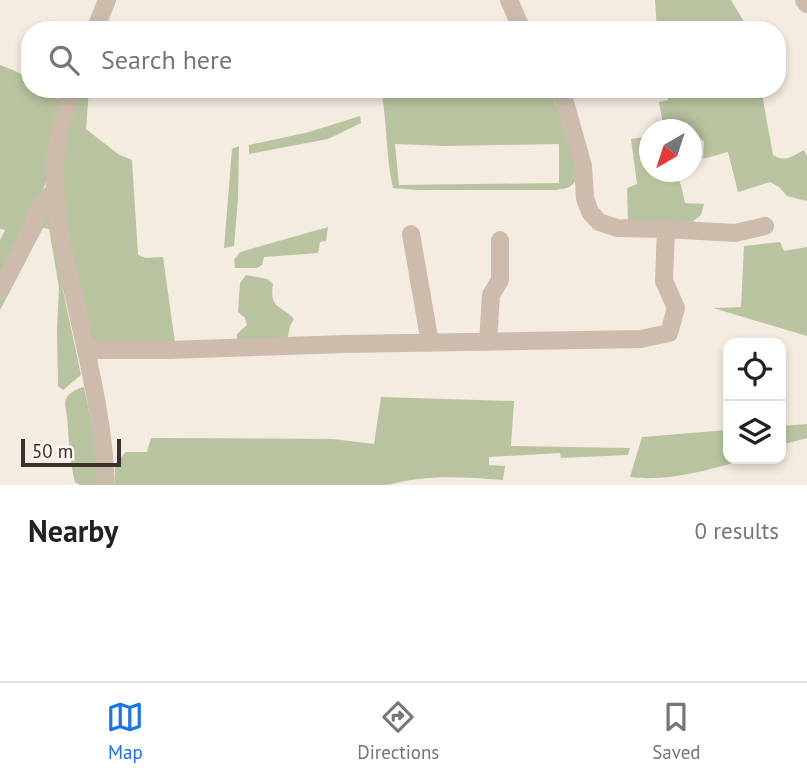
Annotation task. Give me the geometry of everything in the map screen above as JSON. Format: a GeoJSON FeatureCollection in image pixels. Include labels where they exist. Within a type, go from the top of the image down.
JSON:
{"type":"FeatureCollection","features":[{"type":"Feature","properties":{"kind":"street"},"geometry":{"type":"LineString","coordinates":[[98,21],[107,0]]}},
{"type":"Feature","properties":{"kind":"street"},"geometry":{"type":"LineString","coordinates":[[509,0],[518,21]]}},
{"type":"Feature","properties":{"kind":"street"},"geometry":{"type":"LineString","coordinates":[[69,98],[55,161],[56,189],[66,262],[100,422],[107,485]]}},
{"type":"Feature","properties":{"kind":"street"},"geometry":{"type":"LineString","coordinates":[[563,98],[583,166],[585,198],[590,212],[599,222],[617,228],[735,233],[765,226]]}},
{"type":"Feature","properties":{"kind":"street"},"geometry":{"type":"LineString","coordinates":[[0,291],[41,204],[56,189]]}},
{"type":"Feature","properties":{"kind":"street"},"geometry":{"type":"LineString","coordinates":[[86,350],[641,339],[669,333],[677,308],[664,281],[666,229]]}},
{"type":"Feature","properties":{"kind":"street"},"geometry":{"type":"LineString","coordinates":[[411,234],[430,343]]}},
{"type":"Feature","properties":{"kind":"street"},"geometry":{"type":"LineString","coordinates":[[488,342],[491,295],[500,280],[500,240]]}},
{"type":"Feature","properties":{"kind":"green space"},"geometry":{"type":"Polygon","coordinates":[[[655,0],[731,0],[744,21],[656,21],[655,0]]]}},
{"type":"Feature","properties":{"kind":"green space"},"geometry":{"type":"Polygon","coordinates":[[[0,65],[21,74],[21,98],[61,99],[46,182],[28,226],[0,281],[0,240],[5,230],[0,229],[0,65]]]}},
{"type":"Feature","properties":{"kind":"green space"},"geometry":{"type":"Polygon","coordinates":[[[77,98],[88,98],[86,129],[118,154],[132,160],[138,255],[146,258],[163,257],[175,343],[94,342],[89,337],[61,186],[70,122],[77,98]]]}},
{"type":"Feature","properties":{"kind":"green space"},"geometry":{"type":"Polygon","coordinates":[[[382,98],[550,98],[562,112],[577,177],[571,186],[555,190],[416,190],[393,188],[382,98]],[[395,144],[399,185],[559,183],[559,144],[395,144]]]}},
{"type":"Feature","properties":{"kind":"green space"},"geometry":{"type":"Polygon","coordinates":[[[668,98],[763,98],[773,155],[785,159],[804,150],[807,156],[807,201],[787,196],[770,182],[738,192],[728,152],[703,159],[702,119],[662,119],[659,102],[668,98]]]}},
{"type":"Feature","properties":{"kind":"green space"},"geometry":{"type":"Polygon","coordinates":[[[360,116],[361,123],[328,139],[249,154],[249,145],[309,132],[360,116]]]}},
{"type":"Feature","properties":{"kind":"green space"},"geometry":{"type":"Polygon","coordinates":[[[639,138],[639,182],[680,182],[685,203],[704,204],[701,215],[688,225],[628,222],[627,188],[637,184],[631,139],[639,138]]]}},
{"type":"Feature","properties":{"kind":"green space"},"geometry":{"type":"Polygon","coordinates":[[[239,146],[234,246],[224,248],[232,149],[239,146]]]}},
{"type":"Feature","properties":{"kind":"green space"},"geometry":{"type":"Polygon","coordinates":[[[49,205],[62,286],[81,375],[63,390],[58,386],[59,287],[49,229],[43,228],[0,310],[0,299],[49,205]]]}},
{"type":"Feature","properties":{"kind":"green space"},"geometry":{"type":"Polygon","coordinates":[[[328,227],[326,241],[320,242],[318,253],[264,257],[262,265],[257,268],[235,268],[234,260],[240,252],[328,227]]]}},
{"type":"Feature","properties":{"kind":"green space"},"geometry":{"type":"Polygon","coordinates":[[[780,242],[784,251],[807,247],[807,336],[713,308],[741,307],[744,246],[780,242]]]}},
{"type":"Feature","properties":{"kind":"green space"},"geometry":{"type":"Polygon","coordinates":[[[246,275],[267,279],[273,284],[274,302],[294,319],[287,341],[237,344],[237,334],[247,325],[245,318],[238,312],[240,283],[246,275]]]}},
{"type":"Feature","properties":{"kind":"green space"},"geometry":{"type":"Polygon","coordinates":[[[84,387],[97,450],[100,485],[80,485],[75,482],[72,465],[65,401],[71,393],[84,387]]]}},
{"type":"Feature","properties":{"kind":"green space"},"geometry":{"type":"Polygon","coordinates":[[[381,397],[514,401],[511,446],[630,448],[628,455],[561,458],[560,453],[489,457],[489,465],[505,466],[503,480],[459,477],[431,478],[388,485],[115,485],[115,464],[126,452],[147,452],[151,438],[333,439],[374,444],[381,397]]]}},
{"type":"Feature","properties":{"kind":"green space"},"geometry":{"type":"Polygon","coordinates":[[[807,424],[807,438],[786,444],[786,426],[807,424]]]}},
{"type":"Feature","properties":{"kind":"green space"},"geometry":{"type":"Polygon","coordinates":[[[723,430],[723,464],[728,464],[658,478],[630,477],[642,437],[723,430]]]}}]}
